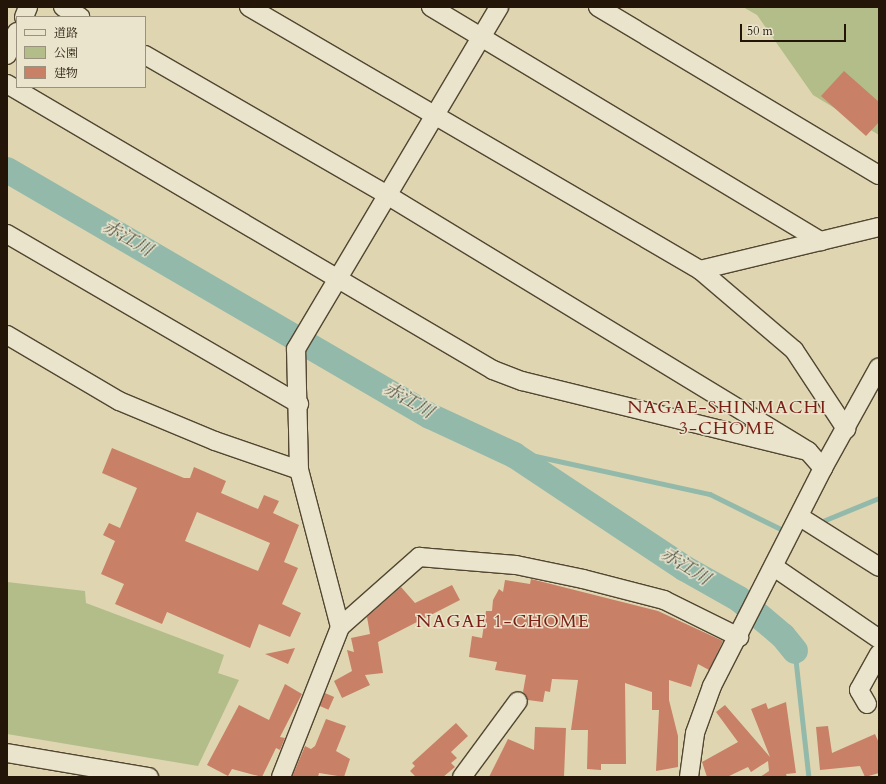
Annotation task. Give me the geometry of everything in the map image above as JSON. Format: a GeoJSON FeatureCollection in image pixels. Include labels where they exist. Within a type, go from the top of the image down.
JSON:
{"type":"FeatureCollection","features":[{"type":"Feature","properties":{"kind":"street"},"geometry":{"type":"LineString","coordinates":[[63,7],[78,16]]}},
{"type":"Feature","properties":{"kind":"street"},"geometry":{"type":"LineString","coordinates":[[249,7],[433,117],[700,270],[794,350],[846,429]]}},
{"type":"Feature","properties":{"kind":"street"},"geometry":{"type":"LineString","coordinates":[[431,7],[821,241]]}},
{"type":"Feature","properties":{"kind":"street"},"geometry":{"type":"LineString","coordinates":[[340,627],[299,470],[299,404],[296,349],[386,195],[499,7]]}},
{"type":"Feature","properties":{"kind":"street"},"geometry":{"type":"LineString","coordinates":[[598,7],[879,175]]}},
{"type":"Feature","properties":{"kind":"street"},"geometry":{"type":"LineString","coordinates":[[7,55],[16,34]]}},
{"type":"Feature","properties":{"kind":"street"},"geometry":{"type":"LineString","coordinates":[[146,56],[386,195],[808,451],[823,468]]}},
{"type":"Feature","properties":{"kind":"street"},"geometry":{"type":"LineString","coordinates":[[7,84],[493,370],[522,381],[808,451]]}},
{"type":"Feature","properties":{"kind":"street"},"geometry":{"type":"LineString","coordinates":[[700,270],[879,227]]}},
{"type":"Feature","properties":{"kind":"street"},"geometry":{"type":"LineString","coordinates":[[7,234],[299,404]]}},
{"type":"Feature","properties":{"kind":"street"},"geometry":{"type":"LineString","coordinates":[[7,335],[119,401],[215,442],[299,470]]}},
{"type":"Feature","properties":{"kind":"street"},"geometry":{"type":"LineString","coordinates":[[689,777],[695,733],[712,686],[739,637],[800,517],[823,468],[846,429],[879,367]]}},
{"type":"Feature","properties":{"kind":"street"},"geometry":{"type":"LineString","coordinates":[[800,517],[879,566]]}},
{"type":"Feature","properties":{"kind":"street"},"geometry":{"type":"LineString","coordinates":[[281,777],[340,627],[419,557],[516,565],[583,579],[664,600],[739,637]]}},
{"type":"Feature","properties":{"kind":"street"},"geometry":{"type":"LineString","coordinates":[[774,567],[879,638]]}},
{"type":"Feature","properties":{"kind":"street"},"geometry":{"type":"LineString","coordinates":[[867,704],[860,690],[879,654]]}},
{"type":"Feature","properties":{"kind":"street"},"geometry":{"type":"LineString","coordinates":[[462,777],[518,701]]}},
{"type":"Feature","properties":{"kind":"street"},"geometry":{"type":"LineString","coordinates":[[7,753],[82,772],[149,777]]}},
{"type":"Feature","properties":{"kind":"green space"},"geometry":{"type":"Polygon","coordinates":[[[743,7],[879,7],[879,135],[813,95],[757,15],[743,7]]]}},
{"type":"Feature","properties":{"kind":"green space"},"geometry":{"type":"Polygon","coordinates":[[[7,582],[85,591],[86,603],[224,655],[218,673],[239,680],[198,766],[7,734],[7,582]]]}},
{"type":"Feature","properties":{"kind":"building"},"geometry":{"type":"Polygon","coordinates":[[[844,71],[879,102],[879,122],[866,136],[821,96],[844,71]]]}},
{"type":"Feature","properties":{"kind":"building"},"geometry":{"type":"Polygon","coordinates":[[[112,448],[184,478],[190,478],[194,467],[226,481],[221,493],[258,509],[264,495],[279,501],[273,513],[299,525],[284,562],[298,568],[282,604],[301,613],[290,637],[259,624],[250,648],[167,612],[162,624],[115,604],[124,584],[101,574],[115,541],[103,535],[109,523],[120,528],[137,488],[102,473],[112,448]],[[197,512],[185,541],[258,571],[270,543],[197,512]]]}},
{"type":"Feature","properties":{"kind":"building"},"geometry":{"type":"Polygon","coordinates":[[[531,579],[658,611],[723,641],[709,670],[698,664],[691,687],[669,680],[669,700],[678,736],[678,767],[656,771],[659,710],[652,710],[652,692],[625,683],[626,764],[601,764],[601,770],[587,769],[588,730],[571,730],[578,680],[552,679],[550,692],[545,691],[543,702],[528,700],[523,692],[526,675],[495,670],[497,662],[469,657],[472,636],[482,638],[486,611],[492,611],[493,600],[499,589],[503,592],[505,580],[530,584],[531,579]]]}},
{"type":"Feature","properties":{"kind":"building"},"geometry":{"type":"Polygon","coordinates":[[[452,585],[460,600],[378,642],[383,673],[365,675],[370,685],[342,698],[334,681],[352,671],[347,650],[354,652],[351,638],[370,634],[367,617],[401,587],[415,603],[452,585]]]}},
{"type":"Feature","properties":{"kind":"building"},"geometry":{"type":"Polygon","coordinates":[[[295,648],[288,664],[265,654],[295,648]]]}},
{"type":"Feature","properties":{"kind":"building"},"geometry":{"type":"Polygon","coordinates":[[[285,684],[302,694],[280,737],[285,738],[280,750],[276,748],[262,777],[232,769],[228,776],[207,765],[239,705],[269,720],[285,684]]]}},
{"type":"Feature","properties":{"kind":"building"},"geometry":{"type":"Polygon","coordinates":[[[325,693],[334,697],[328,710],[319,706],[325,693]]]}},
{"type":"Feature","properties":{"kind":"building"},"geometry":{"type":"Polygon","coordinates":[[[786,702],[796,773],[786,774],[787,777],[760,777],[769,771],[768,761],[751,772],[748,767],[727,777],[707,777],[702,762],[738,742],[716,712],[725,705],[770,757],[751,709],[766,703],[768,709],[786,702]]]}},
{"type":"Feature","properties":{"kind":"building"},"geometry":{"type":"Polygon","coordinates":[[[326,719],[346,726],[336,751],[350,759],[344,777],[319,773],[318,777],[292,777],[305,746],[311,749],[315,746],[326,719]]]}},
{"type":"Feature","properties":{"kind":"building"},"geometry":{"type":"Polygon","coordinates":[[[456,723],[468,736],[451,752],[457,758],[451,763],[455,767],[443,777],[416,777],[410,771],[415,766],[412,763],[456,723]]]}},
{"type":"Feature","properties":{"kind":"building"},"geometry":{"type":"Polygon","coordinates":[[[828,726],[832,753],[875,734],[879,743],[879,773],[865,777],[860,766],[820,770],[816,727],[828,726]]]}},
{"type":"Feature","properties":{"kind":"building"},"geometry":{"type":"Polygon","coordinates":[[[535,727],[566,728],[564,777],[489,777],[508,739],[534,750],[535,727]]]}},
{"type":"Feature","properties":{"kind":"waterway","name":"赤江川"},"geometry":{"type":"LineString","coordinates":[[7,170],[430,416],[514,455],[684,568],[739,599],[783,636],[795,651]]}},
{"type":"Feature","properties":{"kind":"waterway"},"geometry":{"type":"LineString","coordinates":[[514,455],[531,455],[710,494],[787,532]]}},
{"type":"Feature","properties":{"kind":"waterway"},"geometry":{"type":"LineString","coordinates":[[818,523],[879,498]]}},
{"type":"Feature","properties":{"kind":"waterway"},"geometry":{"type":"LineString","coordinates":[[795,651],[809,777]]}},
{"type":"Feature","properties":{"kind":"district","name":"NAGAE-SHINMACHI 3-CHOME"},"geometry":{"type":"Point","coordinates":[727,419]}},
{"type":"Feature","properties":{"kind":"district","name":"NAGAE 1-CHOME"},"geometry":{"type":"Point","coordinates":[503,622]}}]}
